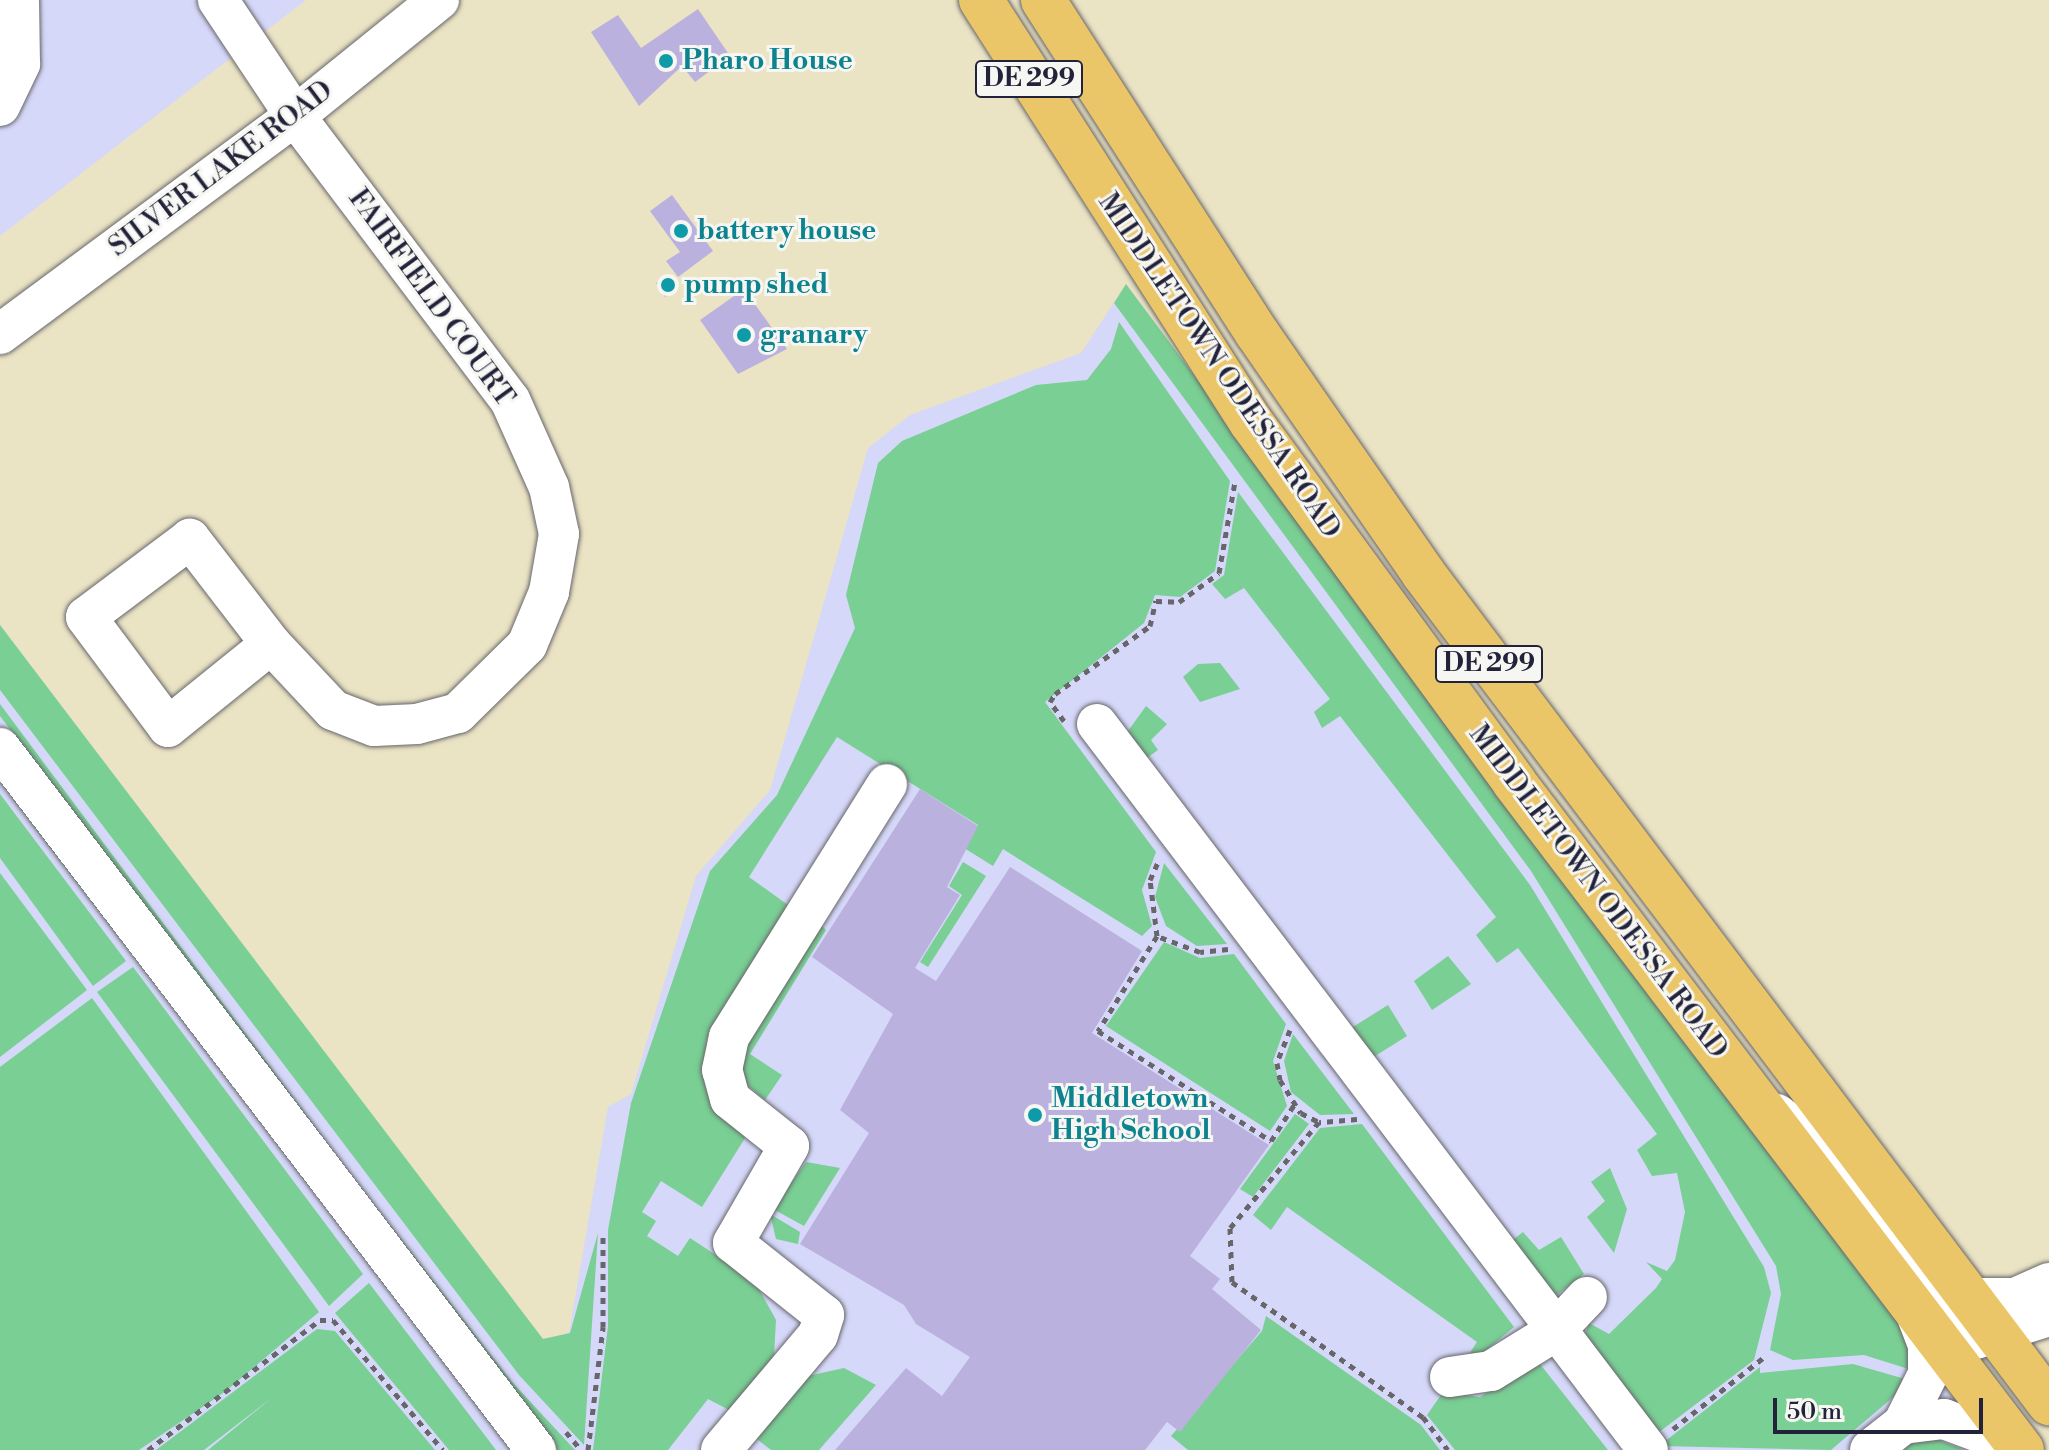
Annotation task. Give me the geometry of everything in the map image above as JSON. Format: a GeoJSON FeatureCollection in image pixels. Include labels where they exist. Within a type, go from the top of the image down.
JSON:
{"type":"FeatureCollection","features":[{"type":"Feature","properties":{"kind":"main road","name":"MIDDLETOWN ODESSA ROAD"},"geometry":{"type":"LineString","coordinates":[[981,0],[1251,422],[1751,1094],[2022,1449]]}},
{"type":"Feature","properties":{"kind":"main road","name":"MIDDLETOWN ODESSA ROAD"},"geometry":{"type":"LineString","coordinates":[[1043,0],[1257,333],[1423,573],[2047,1391]]}},
{"type":"Feature","properties":{"kind":"street"},"geometry":{"type":"LineString","coordinates":[[0,106],[20,64],[20,0]]}},
{"type":"Feature","properties":{"kind":"street","name":"FAIRFIELD COURT"},"geometry":{"type":"LineString","coordinates":[[218,0],[295,116],[510,400],[549,487],[559,534],[549,592],[527,645],[458,713],[374,726],[333,710],[271,644],[190,539],[86,617],[168,727],[271,644]]}},
{"type":"Feature","properties":{"kind":"street","name":"SILVER LAKE ROAD"},"geometry":{"type":"LineString","coordinates":[[0,334],[295,116],[439,0]]}},
{"type":"Feature","properties":{"kind":"street"},"geometry":{"type":"LineString","coordinates":[[1097,724],[1554,1332],[1647,1449]]}},
{"type":"Feature","properties":{"kind":"street"},"geometry":{"type":"LineString","coordinates":[[0,748],[536,1450]]}},
{"type":"Feature","properties":{"kind":"street"},"geometry":{"type":"LineString","coordinates":[[721,1450],[818,1335],[824,1315],[733,1243],[789,1146],[730,1099],[722,1070],[729,1037],[887,784]]}},
{"type":"Feature","properties":{"kind":"street"},"geometry":{"type":"LineString","coordinates":[[1751,1094],[1823,1150],[1960,1332],[1976,1339],[1988,1315],[2015,1298],[2049,1283]]}},
{"type":"Feature","properties":{"kind":"street"},"geometry":{"type":"LineString","coordinates":[[1450,1377],[1491,1371],[1554,1332],[1587,1297]]}},
{"type":"Feature","properties":{"kind":"street"},"geometry":{"type":"LineString","coordinates":[[1870,1450],[1903,1424],[1928,1374],[1928,1345],[1914,1309]]}},
{"type":"Feature","properties":{"kind":"street"},"geometry":{"type":"LineString","coordinates":[[1988,1315],[2049,1316]]}},
{"type":"Feature","properties":{"kind":"street"},"geometry":{"type":"LineString","coordinates":[[1903,1424],[1944,1419],[2022,1449]]}},
{"type":"Feature","properties":{"kind":"path"},"geometry":{"type":"LineString","coordinates":[[1157,936],[1150,880],[1165,853]]}},
{"type":"Feature","properties":{"kind":"path"},"geometry":{"type":"LineString","coordinates":[[1302,1037],[1293,1026],[1283,1039],[1280,1080],[1301,1113],[1319,1122],[1363,1117],[1355,1106]]}},
{"type":"Feature","properties":{"kind":"path"},"geometry":{"type":"LineString","coordinates":[[1319,1122],[1230,1228],[1232,1282],[1423,1417],[1448,1450]]}},
{"type":"Feature","properties":{"kind":"path"},"geometry":{"type":"LineString","coordinates":[[588,1450],[603,1327],[603,1233]]}},
{"type":"Feature","properties":{"kind":"path"},"geometry":{"type":"LineString","coordinates":[[148,1450],[320,1320],[333,1320],[443,1450]]}},
{"type":"Feature","properties":{"kind":"path"},"geometry":{"type":"LineString","coordinates":[[1647,1449],[1763,1358]]}},
{"type":"Feature","properties":{"kind":"shaded area"},"geometry":{"type":"Polygon","coordinates":[[[0,0],[306,0],[0,236],[0,0]]]}},
{"type":"Feature","properties":{"kind":"shaded area"},"geometry":{"type":"Polygon","coordinates":[[[1126,284],[1991,1450],[0,1450],[0,625],[542,1339],[569,1333],[608,1107],[631,1094],[696,876],[770,790],[868,448],[910,415],[1081,353],[1126,284]]]}},
{"type":"Feature","properties":{"kind":"green space"},"geometry":{"type":"Polygon","coordinates":[[[1126,284],[1911,1338],[1915,1371],[1864,1355],[1793,1360],[1770,1350],[1781,1294],[1776,1266],[1531,871],[1114,303],[1126,284]]]}},
{"type":"Feature","properties":{"kind":"green space"},"geometry":{"type":"Polygon","coordinates":[[[1119,322],[1230,481],[1215,571],[1180,597],[1155,595],[1144,623],[1045,702],[1156,852],[1142,890],[1152,926],[1142,936],[1003,849],[993,866],[964,848],[978,825],[837,737],[749,877],[788,905],[707,1039],[704,1074],[750,1130],[702,1207],[661,1181],[642,1212],[656,1221],[647,1236],[678,1256],[690,1238],[754,1280],[776,1320],[774,1356],[731,1411],[708,1399],[668,1450],[593,1450],[608,1326],[608,1230],[631,1103],[710,871],[777,795],[855,628],[846,595],[878,463],[902,441],[1036,385],[1087,380],[1111,349],[1119,322]]]}},
{"type":"Feature","properties":{"kind":"green space"},"geometry":{"type":"Polygon","coordinates":[[[1238,492],[1530,885],[1764,1267],[1771,1293],[1754,1360],[1654,1436],[1584,1338],[1589,1323],[1609,1334],[1656,1288],[1662,1279],[1646,1262],[1667,1271],[1675,1260],[1685,1212],[1677,1173],[1652,1176],[1637,1150],[1657,1134],[1518,948],[1497,963],[1476,935],[1496,917],[1340,716],[1322,728],[1314,712],[1330,699],[1244,588],[1225,599],[1212,584],[1224,575],[1238,492]]]}},
{"type":"Feature","properties":{"kind":"green space"},"geometry":{"type":"Polygon","coordinates":[[[0,625],[543,1339],[570,1333],[598,1233],[584,1445],[519,1375],[0,690],[0,625]]]}},
{"type":"Feature","properties":{"kind":"green space"},"geometry":{"type":"Polygon","coordinates":[[[1220,663],[1240,689],[1200,702],[1183,677],[1198,664],[1220,663]]]}},
{"type":"Feature","properties":{"kind":"green space"},"geometry":{"type":"Polygon","coordinates":[[[0,704],[348,1171],[512,1382],[575,1450],[555,1450],[0,716],[0,704]]]}},
{"type":"Feature","properties":{"kind":"green space"},"geometry":{"type":"Polygon","coordinates":[[[1146,706],[1167,724],[1151,740],[1158,750],[1144,760],[1128,731],[1146,706]]]}},
{"type":"Feature","properties":{"kind":"green space"},"geometry":{"type":"Polygon","coordinates":[[[0,768],[514,1450],[39,833],[0,781],[0,768]]]}},
{"type":"Feature","properties":{"kind":"green space"},"geometry":{"type":"Polygon","coordinates":[[[0,794],[126,961],[93,986],[0,858],[0,794]]]}},
{"type":"Feature","properties":{"kind":"green space"},"geometry":{"type":"Polygon","coordinates":[[[963,862],[986,876],[928,967],[920,962],[962,895],[949,886],[963,862]]]}},
{"type":"Feature","properties":{"kind":"green space"},"geometry":{"type":"Polygon","coordinates":[[[1164,863],[1227,944],[1197,946],[1166,926],[1155,897],[1164,863]]]}},
{"type":"Feature","properties":{"kind":"green space"},"geometry":{"type":"Polygon","coordinates":[[[0,873],[87,990],[0,1057],[0,873]]]}},
{"type":"Feature","properties":{"kind":"green space"},"geometry":{"type":"Polygon","coordinates":[[[821,925],[826,930],[750,1054],[782,1075],[765,1100],[745,1083],[737,1048],[821,925]]]}},
{"type":"Feature","properties":{"kind":"green space"},"geometry":{"type":"Polygon","coordinates":[[[1164,942],[1200,958],[1234,954],[1286,1024],[1273,1061],[1287,1106],[1270,1131],[1106,1026],[1164,942]]]}},
{"type":"Feature","properties":{"kind":"green space"},"geometry":{"type":"Polygon","coordinates":[[[1448,956],[1471,984],[1432,1010],[1414,981],[1448,956]]]}},
{"type":"Feature","properties":{"kind":"green space"},"geometry":{"type":"Polygon","coordinates":[[[133,967],[363,1274],[329,1306],[97,992],[133,967]]]}},
{"type":"Feature","properties":{"kind":"green space"},"geometry":{"type":"Polygon","coordinates":[[[92,998],[319,1312],[226,1391],[139,1450],[0,1450],[0,1067],[92,998]]]}},
{"type":"Feature","properties":{"kind":"green space"},"geometry":{"type":"Polygon","coordinates":[[[1388,1005],[1407,1036],[1364,1063],[1348,1030],[1388,1005]]]}},
{"type":"Feature","properties":{"kind":"green space"},"geometry":{"type":"Polygon","coordinates":[[[1293,1034],[1354,1114],[1320,1115],[1291,1092],[1284,1061],[1293,1034]]]}},
{"type":"Feature","properties":{"kind":"green space"},"geometry":{"type":"Polygon","coordinates":[[[1295,1114],[1309,1124],[1253,1197],[1240,1189],[1295,1114]]]}},
{"type":"Feature","properties":{"kind":"green space"},"geometry":{"type":"Polygon","coordinates":[[[1362,1124],[1514,1327],[1472,1362],[1467,1357],[1477,1342],[1287,1207],[1271,1230],[1253,1215],[1320,1128],[1362,1124]]]}},
{"type":"Feature","properties":{"kind":"green space"},"geometry":{"type":"Polygon","coordinates":[[[806,1162],[840,1168],[804,1226],[773,1209],[806,1162]]]}},
{"type":"Feature","properties":{"kind":"green space"},"geometry":{"type":"Polygon","coordinates":[[[1610,1168],[1627,1209],[1614,1253],[1587,1217],[1605,1201],[1591,1182],[1610,1168]]]}},
{"type":"Feature","properties":{"kind":"green space"},"geometry":{"type":"Polygon","coordinates":[[[770,1214],[800,1232],[798,1244],[776,1239],[770,1214]]]}},
{"type":"Feature","properties":{"kind":"green space"},"geometry":{"type":"Polygon","coordinates":[[[1523,1232],[1539,1250],[1561,1237],[1584,1274],[1554,1297],[1506,1245],[1523,1232]]]}},
{"type":"Feature","properties":{"kind":"green space"},"geometry":{"type":"Polygon","coordinates":[[[369,1283],[496,1450],[449,1450],[335,1313],[369,1283]]]}},
{"type":"Feature","properties":{"kind":"green space"},"geometry":{"type":"Polygon","coordinates":[[[1266,1316],[1421,1425],[1440,1450],[1188,1450],[1171,1436],[1262,1331],[1266,1316]]]}},
{"type":"Feature","properties":{"kind":"green space"},"geometry":{"type":"Polygon","coordinates":[[[317,1329],[335,1331],[435,1450],[208,1450],[273,1397],[204,1450],[156,1450],[317,1329]]]}},
{"type":"Feature","properties":{"kind":"green space"},"geometry":{"type":"Polygon","coordinates":[[[1536,1359],[1608,1450],[1455,1450],[1427,1415],[1443,1392],[1480,1397],[1536,1359]]]}},
{"type":"Feature","properties":{"kind":"green space"},"geometry":{"type":"Polygon","coordinates":[[[1853,1364],[1912,1381],[1831,1450],[1659,1446],[1760,1367],[1760,1373],[1853,1364]]]}},
{"type":"Feature","properties":{"kind":"green space"},"geometry":{"type":"Polygon","coordinates":[[[844,1368],[876,1385],[819,1450],[771,1450],[757,1439],[803,1377],[844,1368]]]}},
{"type":"Feature","properties":{"kind":"green space"},"geometry":{"type":"Polygon","coordinates":[[[1944,1431],[1941,1441],[1964,1450],[1896,1450],[1944,1431]]]}},
{"type":"Feature","properties":{"kind":"building","name":"Pharo House"},"geometry":{"type":"Polygon","coordinates":[[[698,9],[730,56],[695,82],[682,66],[639,106],[591,32],[618,15],[641,48],[698,9]]]}},
{"type":"Feature","properties":{"kind":"building","name":"battery house"},"geometry":{"type":"Polygon","coordinates":[[[672,195],[713,251],[678,277],[666,261],[680,252],[650,211],[672,195]]]}},
{"type":"Feature","properties":{"kind":"building","name":"pump shed"},"geometry":{"type":"Polygon","coordinates":[[[670,274],[679,288],[665,297],[656,283],[670,274]]]}},
{"type":"Feature","properties":{"kind":"building","name":"granary"},"geometry":{"type":"Polygon","coordinates":[[[744,289],[787,349],[738,374],[700,320],[744,289]]]}},
{"type":"Feature","properties":{"kind":"building","name":"Middletown High School"},"geometry":{"type":"Polygon","coordinates":[[[920,789],[978,826],[947,887],[960,895],[915,968],[936,981],[1010,867],[1142,951],[1092,1033],[1269,1145],[1190,1256],[1220,1279],[1212,1289],[1261,1330],[1180,1432],[1167,1422],[1145,1450],[835,1450],[906,1368],[942,1396],[970,1357],[916,1324],[904,1305],[800,1244],[869,1133],[840,1110],[893,1014],[812,957],[920,789]]]}},
{"type":"Feature","properties":{"kind":"place","name":"Pharo House"},"geometry":{"type":"Point","coordinates":[666,61]}},
{"type":"Feature","properties":{"kind":"place","name":"battery house"},"geometry":{"type":"Point","coordinates":[681,231]}},
{"type":"Feature","properties":{"kind":"place","name":"pump shed"},"geometry":{"type":"Point","coordinates":[668,285]}},
{"type":"Feature","properties":{"kind":"place","name":"granary"},"geometry":{"type":"Point","coordinates":[744,335]}},
{"type":"Feature","properties":{"kind":"place","name":"Middletown High School"},"geometry":{"type":"Point","coordinates":[1035,1115]}}]}
